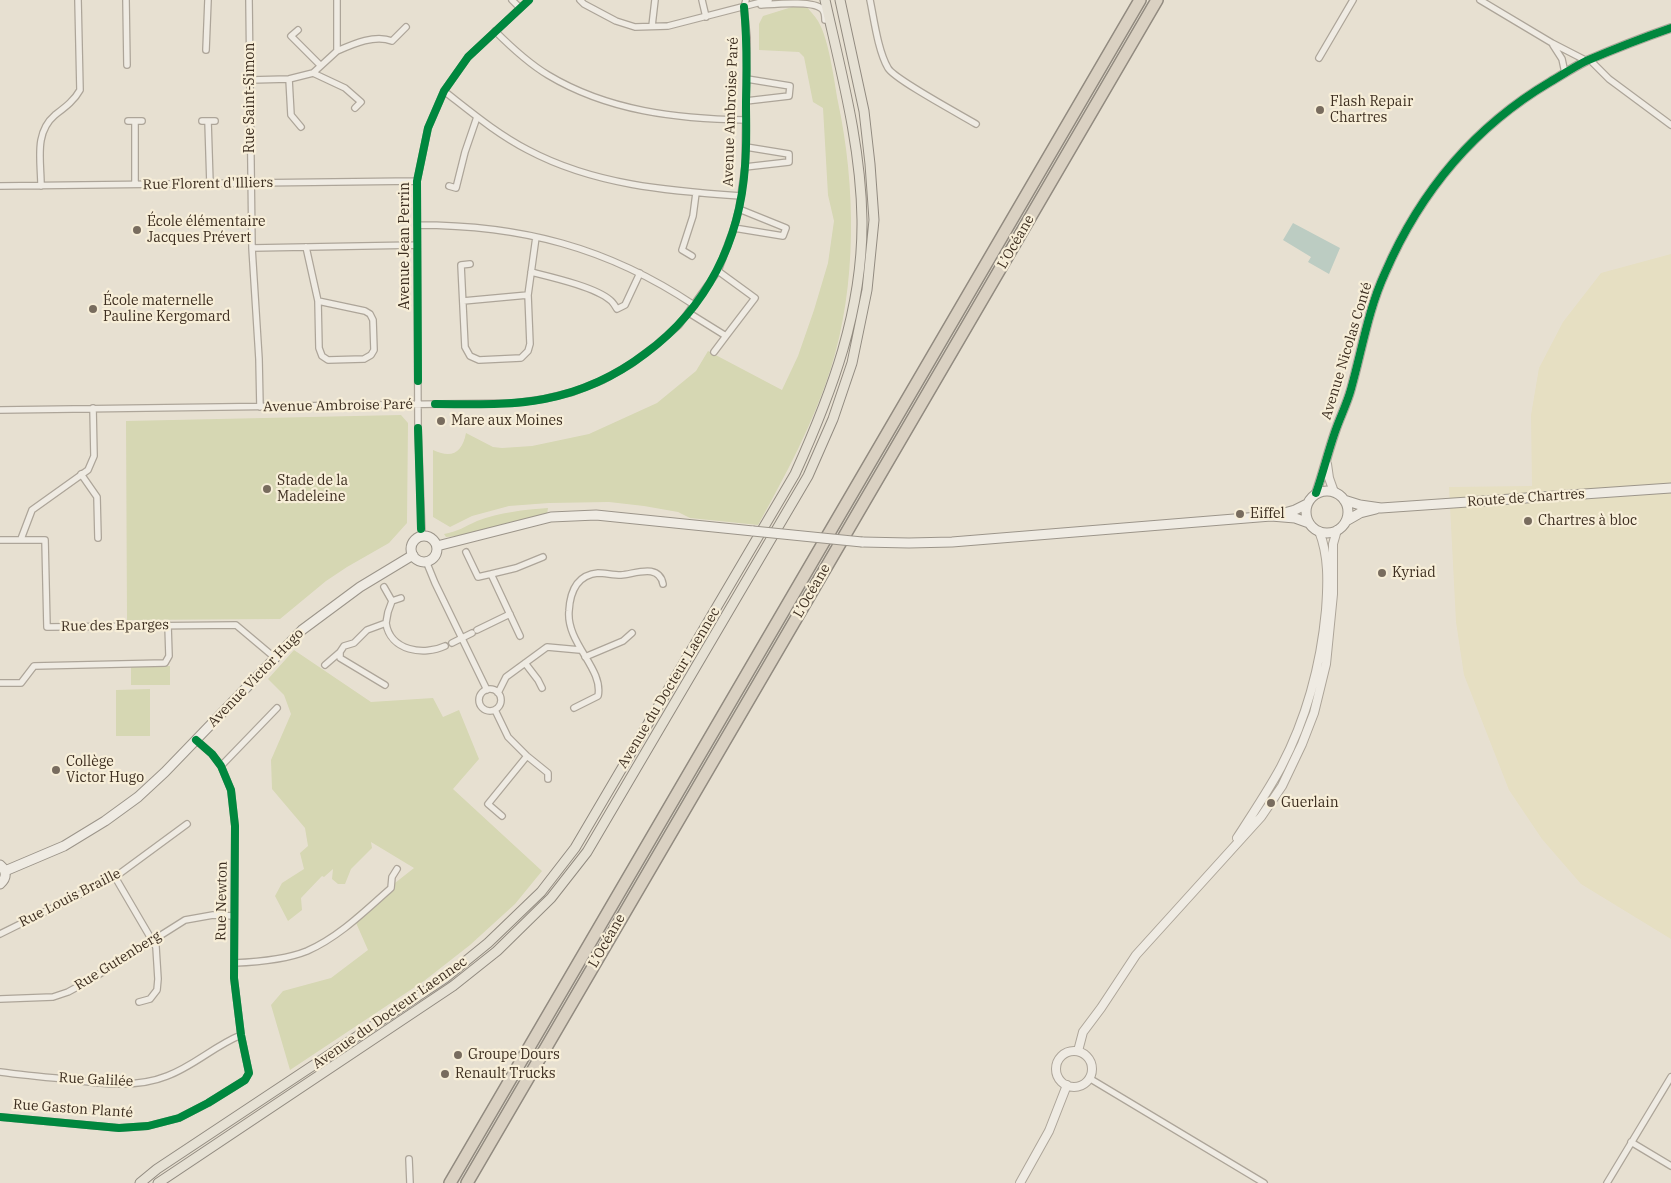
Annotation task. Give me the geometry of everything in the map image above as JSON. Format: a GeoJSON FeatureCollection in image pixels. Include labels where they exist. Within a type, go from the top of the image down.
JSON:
{"type":"FeatureCollection","features":[{"type":"Feature","properties":{"kind":"highway","name":"L’Océane"},"geometry":{"type":"LineString","coordinates":[[450,1183],[1140,0]]}},
{"type":"Feature","properties":{"kind":"highway","name":"L’Océane"},"geometry":{"type":"LineString","coordinates":[[467,1183],[1158,0]]}},
{"type":"Feature","properties":{"kind":"main road","name":"Avenue du Docteur Laennec"},"geometry":{"type":"LineString","coordinates":[[140,1183],[446,978],[488,943],[541,892],[575,848],[796,474],[841,361],[858,287],[862,220],[858,165],[850,114],[825,0]]}},
{"type":"Feature","properties":{"kind":"main road","name":"Avenue du Docteur Laennec"},"geometry":{"type":"LineString","coordinates":[[158,1183],[453,986],[497,950],[550,898],[587,852],[808,476],[833,419],[852,363],[867,290],[874,220],[864,111],[840,0]]}},
{"type":"Feature","properties":{"kind":"main road","name":"Route de Chartres"},"geometry":{"type":"LineString","coordinates":[[1381,508],[1671,488]]}},
{"type":"Feature","properties":{"kind":"main road"},"geometry":{"type":"LineString","coordinates":[[437,546],[551,517],[596,515],[862,542],[952,542],[1271,516],[1295,510],[1307,504],[1316,493],[1325,491],[1334,492],[1344,500],[1360,505],[1381,508]]}},
{"type":"Feature","properties":{"kind":"main road"},"geometry":{"type":"LineString","coordinates":[[1344,500],[1347,508],[1346,521]]}},
{"type":"Feature","properties":{"kind":"main road"},"geometry":{"type":"LineString","coordinates":[[1307,504],[1306,514],[1309,523]]}},
{"type":"Feature","properties":{"kind":"main road"},"geometry":{"type":"LineString","coordinates":[[1271,516],[1295,518],[1309,523],[1319,531],[1328,533],[1337,530],[1346,521],[1360,514],[1381,508]]}},
{"type":"Feature","properties":{"kind":"main road"},"geometry":{"type":"LineString","coordinates":[[422,536],[433,539],[437,546],[434,558],[426,561],[418,560],[413,555],[411,547],[415,540],[422,536]]}},
{"type":"Feature","properties":{"kind":"main road","name":"Avenue Victor Hugo"},"geometry":{"type":"LineString","coordinates":[[2,868],[64,846],[105,821],[138,797],[165,772],[302,630],[329,608],[360,587],[413,555]]}},
{"type":"Feature","properties":{"kind":"main road"},"geometry":{"type":"LineString","coordinates":[[0,884],[5,878],[2,868]]}},
{"type":"Feature","properties":{"kind":"street"},"geometry":{"type":"LineString","coordinates":[[41,186],[41,138],[43,128],[50,119],[76,97],[80,90],[78,0]]}},
{"type":"Feature","properties":{"kind":"street"},"geometry":{"type":"LineString","coordinates":[[126,0],[127,65]]}},
{"type":"Feature","properties":{"kind":"street"},"geometry":{"type":"LineString","coordinates":[[206,50],[208,0]]}},
{"type":"Feature","properties":{"kind":"street","name":"Rue Saint-Simon"},"geometry":{"type":"LineString","coordinates":[[249,0],[250,183],[252,248],[260,359],[260,407]]}},
{"type":"Feature","properties":{"kind":"street"},"geometry":{"type":"LineString","coordinates":[[337,0],[337,51]]}},
{"type":"Feature","properties":{"kind":"street"},"geometry":{"type":"LineString","coordinates":[[512,0],[520,8]]}},
{"type":"Feature","properties":{"kind":"street","name":"Avenue Jean Perrin"},"geometry":{"type":"LineString","coordinates":[[422,536],[420,529],[418,405],[417,181],[428,128],[444,91],[468,57],[529,0]]}},
{"type":"Feature","properties":{"kind":"street"},"geometry":{"type":"LineString","coordinates":[[580,0],[616,21],[635,27],[668,26],[769,0]]}},
{"type":"Feature","properties":{"kind":"street"},"geometry":{"type":"LineString","coordinates":[[652,26],[655,0]]}},
{"type":"Feature","properties":{"kind":"street"},"geometry":{"type":"LineString","coordinates":[[702,0],[706,16]]}},
{"type":"Feature","properties":{"kind":"street"},"geometry":{"type":"LineString","coordinates":[[739,0],[744,7]]}},
{"type":"Feature","properties":{"kind":"street"},"geometry":{"type":"LineString","coordinates":[[744,7],[746,0]]}},
{"type":"Feature","properties":{"kind":"street"},"geometry":{"type":"LineString","coordinates":[[870,0],[882,54],[888,70],[903,81],[976,124]]}},
{"type":"Feature","properties":{"kind":"street"},"geometry":{"type":"LineString","coordinates":[[1319,58],[1353,0]]}},
{"type":"Feature","properties":{"kind":"street"},"geometry":{"type":"LineString","coordinates":[[1480,0],[1552,43],[1588,60],[1609,79],[1671,125]]}},
{"type":"Feature","properties":{"kind":"street"},"geometry":{"type":"LineString","coordinates":[[744,7],[813,1],[822,9],[842,79]]}},
{"type":"Feature","properties":{"kind":"street","name":"Avenue Ambroise Paré"},"geometry":{"type":"LineString","coordinates":[[0,410],[516,403],[573,392],[604,380],[631,364],[679,325],[718,271],[734,228],[745,167],[747,38],[744,7]]}},
{"type":"Feature","properties":{"kind":"street"},"geometry":{"type":"LineString","coordinates":[[313,74],[320,65],[337,51],[371,39],[386,38],[392,41],[406,27]]}},
{"type":"Feature","properties":{"kind":"street","name":"Avenue Nicolas Conté"},"geometry":{"type":"LineString","coordinates":[[1316,493],[1350,391],[1370,313],[1384,274],[1402,238],[1423,203],[1454,161],[1494,122],[1525,96],[1588,60],[1625,44],[1671,28]]}},
{"type":"Feature","properties":{"kind":"street"},"geometry":{"type":"LineString","coordinates":[[298,30],[291,36],[320,65]]}},
{"type":"Feature","properties":{"kind":"street"},"geometry":{"type":"LineString","coordinates":[[494,31],[522,56],[547,74],[574,89],[600,100],[628,108],[669,115],[706,119],[746,120]]}},
{"type":"Feature","properties":{"kind":"street"},"geometry":{"type":"LineString","coordinates":[[1552,43],[1562,59],[1565,72]]}},
{"type":"Feature","properties":{"kind":"street"},"geometry":{"type":"LineString","coordinates":[[250,80],[289,79],[313,74],[345,88],[361,102],[355,108]]}},
{"type":"Feature","properties":{"kind":"street"},"geometry":{"type":"LineString","coordinates":[[289,79],[291,115],[301,127]]}},
{"type":"Feature","properties":{"kind":"street"},"geometry":{"type":"LineString","coordinates":[[746,101],[789,96],[790,86],[747,79]]}},
{"type":"Feature","properties":{"kind":"street"},"geometry":{"type":"LineString","coordinates":[[444,91],[504,136],[528,150],[580,172],[640,186],[741,196]]}},
{"type":"Feature","properties":{"kind":"street"},"geometry":{"type":"LineString","coordinates":[[449,186],[456,188],[465,152],[477,117]]}},
{"type":"Feature","properties":{"kind":"street"},"geometry":{"type":"LineString","coordinates":[[135,121],[136,184]]}},
{"type":"Feature","properties":{"kind":"street"},"geometry":{"type":"LineString","coordinates":[[210,184],[205,121],[215,121]]}},
{"type":"Feature","properties":{"kind":"street"},"geometry":{"type":"LineString","coordinates":[[745,167],[789,162],[789,154],[746,147]]}},
{"type":"Feature","properties":{"kind":"street","name":"Rue Florent d'Illiers"},"geometry":{"type":"LineString","coordinates":[[0,186],[417,181]]}},
{"type":"Feature","properties":{"kind":"street"},"geometry":{"type":"LineString","coordinates":[[692,256],[682,250],[693,216],[696,193]]}},
{"type":"Feature","properties":{"kind":"street"},"geometry":{"type":"LineString","coordinates":[[734,228],[783,236],[786,228],[739,208]]}},
{"type":"Feature","properties":{"kind":"street"},"geometry":{"type":"LineString","coordinates":[[417,225],[481,227],[507,230],[578,247],[640,272],[671,289],[694,305]]}},
{"type":"Feature","properties":{"kind":"street"},"geometry":{"type":"LineString","coordinates":[[470,264],[461,265],[466,347],[470,356],[479,360],[521,358],[528,351],[530,344],[528,295],[536,237]]}},
{"type":"Feature","properties":{"kind":"street"},"geometry":{"type":"LineString","coordinates":[[252,248],[417,245]]}},
{"type":"Feature","properties":{"kind":"street"},"geometry":{"type":"LineString","coordinates":[[306,247],[318,301],[318,348],[322,356],[328,360],[364,359],[371,355],[374,350],[373,320],[370,314],[318,301]]}},
{"type":"Feature","properties":{"kind":"street"},"geometry":{"type":"LineString","coordinates":[[714,352],[755,298],[718,271]]}},
{"type":"Feature","properties":{"kind":"street"},"geometry":{"type":"LineString","coordinates":[[531,272],[577,285],[603,296],[611,300],[617,309],[625,305],[640,272]]}},
{"type":"Feature","properties":{"kind":"street"},"geometry":{"type":"LineString","coordinates":[[463,301],[528,295]]}},
{"type":"Feature","properties":{"kind":"street"},"geometry":{"type":"LineString","coordinates":[[689,313],[726,336]]}},
{"type":"Feature","properties":{"kind":"street"},"geometry":{"type":"LineString","coordinates":[[22,540],[32,510],[88,470],[94,456],[93,408]]}},
{"type":"Feature","properties":{"kind":"street"},"geometry":{"type":"LineString","coordinates":[[1326,459],[1329,478],[1334,492]]}},
{"type":"Feature","properties":{"kind":"street"},"geometry":{"type":"LineString","coordinates":[[81,474],[97,497],[98,538]]}},
{"type":"Feature","properties":{"kind":"street"},"geometry":{"type":"LineString","coordinates":[[1078,1051],[1083,1032],[1136,955],[1261,817],[1282,786],[1314,713],[1326,664],[1333,594],[1333,544],[1337,530]]}},
{"type":"Feature","properties":{"kind":"street"},"geometry":{"type":"LineString","coordinates":[[1223,858],[1282,765],[1298,727],[1321,652],[1328,590],[1325,545],[1319,531]]}},
{"type":"Feature","properties":{"kind":"street","name":"Rue des Eparges"},"geometry":{"type":"LineString","coordinates":[[0,540],[46,540],[48,628],[236,625],[274,657]]}},
{"type":"Feature","properties":{"kind":"street"},"geometry":{"type":"LineString","coordinates":[[466,552],[478,577],[516,568],[543,557]]}},
{"type":"Feature","properties":{"kind":"street"},"geometry":{"type":"LineString","coordinates":[[426,561],[487,690]]}},
{"type":"Feature","properties":{"kind":"street"},"geometry":{"type":"LineString","coordinates":[[574,708],[598,696],[600,688],[596,677],[576,644],[569,622],[568,613],[572,590],[580,581],[596,573],[620,575],[645,570],[654,572],[662,579],[663,584]]}},
{"type":"Feature","properties":{"kind":"street"},"geometry":{"type":"LineString","coordinates":[[491,574],[520,636]]}},
{"type":"Feature","properties":{"kind":"street"},"geometry":{"type":"LineString","coordinates":[[384,587],[392,601],[386,623],[387,631],[394,641],[405,647],[426,652],[437,650],[510,614]]}},
{"type":"Feature","properties":{"kind":"street"},"geometry":{"type":"LineString","coordinates":[[392,601],[401,598]]}},
{"type":"Feature","properties":{"kind":"street"},"geometry":{"type":"LineString","coordinates":[[325,665],[344,646],[354,643],[367,630],[386,623]]}},
{"type":"Feature","properties":{"kind":"street"},"geometry":{"type":"LineString","coordinates":[[0,683],[22,682],[34,666],[165,663],[169,656],[168,625]]}},
{"type":"Feature","properties":{"kind":"street"},"geometry":{"type":"LineString","coordinates":[[585,657],[623,641],[632,634]]}},
{"type":"Feature","properties":{"kind":"street"},"geometry":{"type":"LineString","coordinates":[[498,693],[506,677],[547,647],[580,650]]}},
{"type":"Feature","properties":{"kind":"street"},"geometry":{"type":"LineString","coordinates":[[340,652],[340,658],[385,685]]}},
{"type":"Feature","properties":{"kind":"street"},"geometry":{"type":"LineString","coordinates":[[525,663],[542,688]]}},
{"type":"Feature","properties":{"kind":"street"},"geometry":{"type":"LineString","coordinates":[[487,690],[494,690],[498,693],[501,700],[498,708],[487,711],[481,707],[479,696],[487,690]]}},
{"type":"Feature","properties":{"kind":"street"},"geometry":{"type":"LineString","coordinates":[[221,766],[277,708]]}},
{"type":"Feature","properties":{"kind":"street"},"geometry":{"type":"LineString","coordinates":[[495,710],[508,737],[548,773],[548,779]]}},
{"type":"Feature","properties":{"kind":"street","name":"Rue Newton"},"geometry":{"type":"LineString","coordinates":[[196,740],[212,754],[221,766],[231,790],[235,826],[234,963],[241,1035],[249,1073]]}},
{"type":"Feature","properties":{"kind":"street"},"geometry":{"type":"LineString","coordinates":[[502,816],[488,804],[527,756]]}},
{"type":"Feature","properties":{"kind":"street"},"geometry":{"type":"LineString","coordinates":[[1278,784],[1282,765]]}},
{"type":"Feature","properties":{"kind":"street","name":"Rue Louis Braille"},"geometry":{"type":"LineString","coordinates":[[0,934],[115,877],[187,824]]}},
{"type":"Feature","properties":{"kind":"street"},"geometry":{"type":"LineString","coordinates":[[234,963],[265,960],[306,951],[334,935],[391,888],[392,877],[397,869]]}},
{"type":"Feature","properties":{"kind":"street"},"geometry":{"type":"LineString","coordinates":[[115,877],[156,947],[157,990],[150,999],[139,1002]]}},
{"type":"Feature","properties":{"kind":"street","name":"Rue Gutenberg"},"geometry":{"type":"LineString","coordinates":[[0,999],[52,997],[68,992],[186,920],[214,914],[234,916]]}},
{"type":"Feature","properties":{"kind":"street","name":"Rue Galilée"},"geometry":{"type":"LineString","coordinates":[[0,1072],[101,1083],[150,1081],[166,1077],[188,1067],[231,1039],[241,1035]]}},
{"type":"Feature","properties":{"kind":"street"},"geometry":{"type":"LineString","coordinates":[[1078,1051],[1083,1053],[1091,1061],[1092,1073],[1090,1078],[1082,1085],[1067,1085],[1059,1077],[1057,1066],[1062,1056],[1078,1051]]}},
{"type":"Feature","properties":{"kind":"street","name":"Rue Gaston Planté"},"geometry":{"type":"LineString","coordinates":[[0,1117],[119,1128],[148,1126],[179,1118],[208,1103],[245,1080],[249,1073]]}},
{"type":"Feature","properties":{"kind":"street"},"geometry":{"type":"LineString","coordinates":[[1606,1183],[1671,1077]]}},
{"type":"Feature","properties":{"kind":"street"},"geometry":{"type":"LineString","coordinates":[[1090,1078],[1264,1183]]}},
{"type":"Feature","properties":{"kind":"street"},"geometry":{"type":"LineString","coordinates":[[1020,1183],[1049,1131],[1067,1085]]}},
{"type":"Feature","properties":{"kind":"street"},"geometry":{"type":"LineString","coordinates":[[1632,1142],[1671,1166]]}},
{"type":"Feature","properties":{"kind":"street"},"geometry":{"type":"LineString","coordinates":[[409,1159],[410,1183]]}},
{"type":"Feature","properties":{"kind":"shaded area"},"geometry":{"type":"Polygon","coordinates":[[[1293,223],[1340,248],[1329,274],[1308,262],[1311,257],[1283,240],[1293,223]]]}},
{"type":"Feature","properties":{"kind":"shaded area"},"geometry":{"type":"Polygon","coordinates":[[[1671,254],[1671,939],[1581,884],[1542,839],[1509,790],[1464,675],[1456,622],[1449,487],[1532,486],[1531,415],[1539,368],[1563,322],[1601,273],[1671,254]]]}},
{"type":"Feature","properties":{"kind":"green space"},"geometry":{"type":"Polygon","coordinates":[[[806,6],[818,21],[825,38],[831,60],[844,134],[851,201],[851,235],[846,303],[840,336],[824,389],[798,448],[758,525],[690,518],[678,512],[609,502],[509,506],[472,516],[450,527],[433,517],[433,450],[451,454],[459,450],[466,433],[493,447],[502,448],[532,446],[589,434],[657,403],[696,371],[708,351],[782,390],[798,356],[814,310],[828,263],[834,221],[828,195],[823,108],[813,102],[804,57],[799,52],[759,50],[759,24],[763,16],[792,7],[806,6]]]}},
{"type":"Feature","properties":{"kind":"green space","name":"Stade de la Madeleine"},"geometry":{"type":"Polygon","coordinates":[[[401,415],[408,423],[407,523],[389,543],[326,581],[280,619],[127,620],[126,421],[401,415]]]}},
{"type":"Feature","properties":{"kind":"green space"},"geometry":{"type":"Polygon","coordinates":[[[548,508],[547,514],[458,536],[446,537],[444,534],[494,515],[548,508]]]}},
{"type":"Feature","properties":{"kind":"green space"},"geometry":{"type":"Polygon","coordinates":[[[294,650],[371,702],[433,698],[443,717],[459,710],[479,759],[453,789],[542,871],[515,904],[470,945],[424,981],[290,1070],[271,1005],[283,991],[331,978],[368,950],[353,916],[414,868],[371,842],[372,848],[351,869],[345,884],[338,884],[332,879],[333,869],[324,877],[322,876],[301,898],[302,910],[288,921],[275,896],[282,883],[304,869],[300,853],[308,846],[305,828],[272,789],[271,760],[291,714],[284,695],[268,679],[294,650]]]}},
{"type":"Feature","properties":{"kind":"green space"},"geometry":{"type":"Polygon","coordinates":[[[131,666],[170,666],[170,685],[131,685],[131,666]]]}},
{"type":"Feature","properties":{"kind":"green space"},"geometry":{"type":"Polygon","coordinates":[[[150,689],[150,736],[116,736],[116,690],[150,689]]]}},
{"type":"Feature","properties":{"kind":"cycle path"},"geometry":{"type":"LineString","coordinates":[[418,381],[417,181],[428,128],[444,91],[468,57],[529,0]]}},
{"type":"Feature","properties":{"kind":"cycle path"},"geometry":{"type":"LineString","coordinates":[[435,404],[517,403],[558,396],[598,382],[635,361],[668,335],[703,294],[728,246],[742,194],[746,142],[746,31],[744,7]]}},
{"type":"Feature","properties":{"kind":"cycle path"},"geometry":{"type":"LineString","coordinates":[[1316,493],[1349,395],[1379,287],[1399,243],[1415,215],[1452,164],[1497,119],[1572,68],[1671,28]]}},
{"type":"Feature","properties":{"kind":"cycle path"},"geometry":{"type":"LineString","coordinates":[[418,428],[421,529]]}},
{"type":"Feature","properties":{"kind":"cycle path"},"geometry":{"type":"LineString","coordinates":[[0,1117],[119,1128],[148,1126],[179,1118],[208,1103],[245,1080],[249,1073],[241,1035],[234,978],[235,826],[231,790],[221,766],[212,754],[196,740]]}},
{"type":"Feature","properties":{"kind":"place","name":"Flash Repair Chartres"},"geometry":{"type":"Point","coordinates":[1320,110]}},
{"type":"Feature","properties":{"kind":"place","name":"École élémentaire Jacques Prévert"},"geometry":{"type":"Point","coordinates":[137,230]}},
{"type":"Feature","properties":{"kind":"place","name":"École maternelle Pauline Kergomard"},"geometry":{"type":"Point","coordinates":[93,309]}},
{"type":"Feature","properties":{"kind":"place","name":"Mare aux Moines"},"geometry":{"type":"Point","coordinates":[441,421]}},
{"type":"Feature","properties":{"kind":"place","name":"Stade de la Madeleine"},"geometry":{"type":"Point","coordinates":[267,489]}},
{"type":"Feature","properties":{"kind":"place","name":"Eiffel"},"geometry":{"type":"Point","coordinates":[1240,514]}},
{"type":"Feature","properties":{"kind":"place","name":"Chartres à bloc"},"geometry":{"type":"Point","coordinates":[1528,521]}},
{"type":"Feature","properties":{"kind":"place","name":"Kyriad"},"geometry":{"type":"Point","coordinates":[1382,573]}},
{"type":"Feature","properties":{"kind":"place","name":"Collège Victor Hugo"},"geometry":{"type":"Point","coordinates":[56,770]}},
{"type":"Feature","properties":{"kind":"place","name":"Guerlain"},"geometry":{"type":"Point","coordinates":[1271,803]}},
{"type":"Feature","properties":{"kind":"place","name":"Groupe Dours"},"geometry":{"type":"Point","coordinates":[458,1055]}},
{"type":"Feature","properties":{"kind":"place","name":"Renault Trucks"},"geometry":{"type":"Point","coordinates":[445,1074]}}]}
